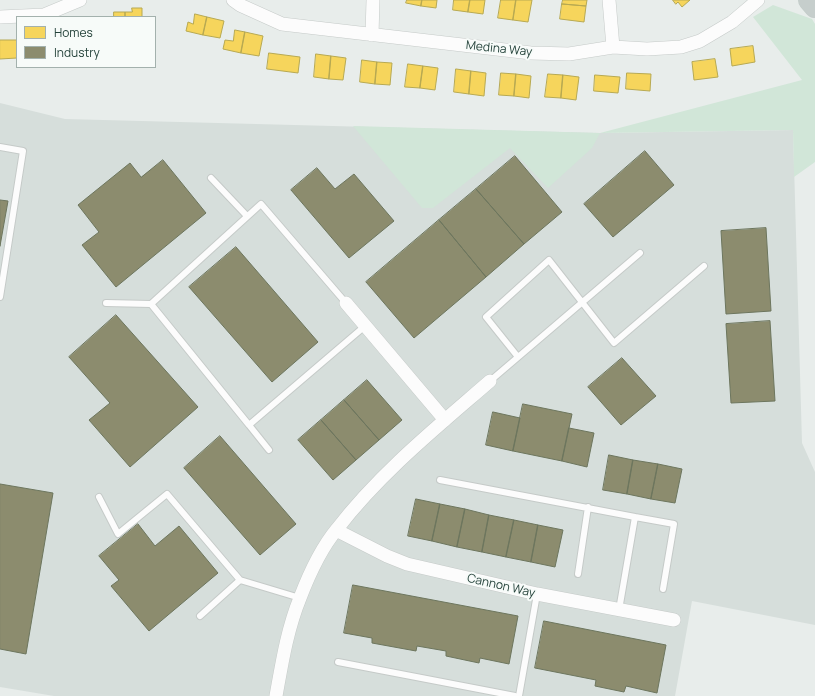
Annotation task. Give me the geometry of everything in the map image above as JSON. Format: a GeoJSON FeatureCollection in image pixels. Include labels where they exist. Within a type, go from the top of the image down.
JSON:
{"type":"FeatureCollection","features":[{"type":"Feature","properties":{"kind":"highway"},"geometry":{"type":"LineString","coordinates":[[809,0],[815,7]]}},
{"type":"Feature","properties":{"kind":"street"},"geometry":{"type":"LineString","coordinates":[[22,16],[44,15],[80,0]]}},
{"type":"Feature","properties":{"kind":"street","name":"Medina Way"},"geometry":{"type":"LineString","coordinates":[[233,0],[240,5],[282,24],[531,53],[569,54],[613,47],[647,49],[681,47],[700,41],[732,22],[758,0]]}},
{"type":"Feature","properties":{"kind":"street"},"geometry":{"type":"LineString","coordinates":[[372,35],[373,0]]}},
{"type":"Feature","properties":{"kind":"street"},"geometry":{"type":"LineString","coordinates":[[610,0],[613,47]]}},
{"type":"Feature","properties":{"kind":"street"},"geometry":{"type":"LineString","coordinates":[[0,17],[16,16]]}},
{"type":"Feature","properties":{"kind":"street"},"geometry":{"type":"LineString","coordinates":[[346,303],[445,420]]}},
{"type":"Feature","properties":{"kind":"street"},"geometry":{"type":"LineString","coordinates":[[276,696],[286,644],[300,598],[320,555],[336,530],[380,479],[490,381]]}},
{"type":"Feature","properties":{"kind":"street","name":"Cannon Way"},"geometry":{"type":"LineString","coordinates":[[336,530],[387,556],[407,564],[537,594],[674,620]]}},
{"type":"Feature","properties":{"kind":"lane"},"geometry":{"type":"LineString","coordinates":[[0,147],[23,151],[0,297]]}},
{"type":"Feature","properties":{"kind":"lane"},"geometry":{"type":"LineString","coordinates":[[211,178],[247,216]]}},
{"type":"Feature","properties":{"kind":"lane"},"geometry":{"type":"LineString","coordinates":[[106,302],[151,304],[261,204],[346,303]]}},
{"type":"Feature","properties":{"kind":"lane"},"geometry":{"type":"LineString","coordinates":[[490,381],[640,253]]}},
{"type":"Feature","properties":{"kind":"lane"},"geometry":{"type":"LineString","coordinates":[[518,357],[486,317],[549,260],[614,343],[704,266]]}},
{"type":"Feature","properties":{"kind":"lane"},"geometry":{"type":"LineString","coordinates":[[151,304],[269,450]]}},
{"type":"Feature","properties":{"kind":"lane"},"geometry":{"type":"LineString","coordinates":[[249,425],[365,326]]}},
{"type":"Feature","properties":{"kind":"lane"},"geometry":{"type":"LineString","coordinates":[[440,480],[674,524],[663,589]]}},
{"type":"Feature","properties":{"kind":"lane"},"geometry":{"type":"LineString","coordinates":[[99,497],[118,534],[167,494],[240,580],[300,598]]}},
{"type":"Feature","properties":{"kind":"lane"},"geometry":{"type":"LineString","coordinates":[[578,574],[588,508]]}},
{"type":"Feature","properties":{"kind":"lane"},"geometry":{"type":"LineString","coordinates":[[619,610],[635,517]]}},
{"type":"Feature","properties":{"kind":"lane"},"geometry":{"type":"LineString","coordinates":[[200,616],[240,580]]}},
{"type":"Feature","properties":{"kind":"lane"},"geometry":{"type":"LineString","coordinates":[[519,696],[537,594]]}},
{"type":"Feature","properties":{"kind":"lane"},"geometry":{"type":"LineString","coordinates":[[338,662],[515,696]]}},
{"type":"Feature","properties":{"kind":"shaded area"},"geometry":{"type":"Polygon","coordinates":[[[0,103],[65,119],[600,133],[793,130],[802,443],[815,472],[815,625],[692,601],[675,696],[54,696],[0,687],[0,103]]]}},
{"type":"Feature","properties":{"kind":"green space"},"geometry":{"type":"Polygon","coordinates":[[[773,5],[812,19],[815,24],[815,162],[794,177],[793,130],[600,133],[802,80],[753,17],[773,5]]]}},
{"type":"Feature","properties":{"kind":"green space"},"geometry":{"type":"Polygon","coordinates":[[[353,126],[600,133],[592,148],[548,188],[510,148],[433,208],[422,208],[353,126]]]}},
{"type":"Feature","properties":{"kind":"building: Homes"},"geometry":{"type":"Polygon","coordinates":[[[407,0],[422,0],[421,6],[406,3],[407,0]]]}},
{"type":"Feature","properties":{"kind":"building: Homes"},"geometry":{"type":"Polygon","coordinates":[[[422,0],[437,0],[436,8],[421,6],[422,0]]]}},
{"type":"Feature","properties":{"kind":"building: Homes"},"geometry":{"type":"Polygon","coordinates":[[[454,0],[470,0],[468,12],[453,10],[454,0]]]}},
{"type":"Feature","properties":{"kind":"building: Homes"},"geometry":{"type":"Polygon","coordinates":[[[470,0],[485,0],[483,14],[468,12],[470,0]]]}},
{"type":"Feature","properties":{"kind":"building: Homes"},"geometry":{"type":"Polygon","coordinates":[[[501,0],[516,0],[513,20],[498,18],[501,0]]]}},
{"type":"Feature","properties":{"kind":"building: Homes"},"geometry":{"type":"Polygon","coordinates":[[[516,0],[532,0],[528,22],[513,20],[516,0]]]}},
{"type":"Feature","properties":{"kind":"building: Homes"},"geometry":{"type":"Polygon","coordinates":[[[563,0],[587,0],[586,6],[562,4],[563,0]]]}},
{"type":"Feature","properties":{"kind":"building: Homes"},"geometry":{"type":"Polygon","coordinates":[[[673,0],[690,0],[682,7],[678,2],[676,4],[673,0]]]}},
{"type":"Feature","properties":{"kind":"building: Homes"},"geometry":{"type":"Polygon","coordinates":[[[562,4],[586,6],[584,22],[560,19],[562,4]]]}},
{"type":"Feature","properties":{"kind":"building: Homes"},"geometry":{"type":"Polygon","coordinates":[[[132,8],[142,8],[142,16],[125,16],[125,12],[132,12],[132,8]]]}},
{"type":"Feature","properties":{"kind":"building: Homes"},"geometry":{"type":"Polygon","coordinates":[[[114,12],[125,12],[125,16],[114,16],[114,12]]]}},
{"type":"Feature","properties":{"kind":"building: Homes"},"geometry":{"type":"Polygon","coordinates":[[[195,14],[207,17],[203,35],[186,31],[188,22],[193,24],[195,14]]]}},
{"type":"Feature","properties":{"kind":"building: Homes"},"geometry":{"type":"Polygon","coordinates":[[[207,17],[224,21],[220,38],[203,35],[207,17]]]}},
{"type":"Feature","properties":{"kind":"building: Homes"},"geometry":{"type":"Polygon","coordinates":[[[235,30],[245,32],[241,53],[223,49],[225,40],[233,41],[235,30]]]}},
{"type":"Feature","properties":{"kind":"building: Homes"},"geometry":{"type":"Polygon","coordinates":[[[245,32],[263,36],[259,56],[241,53],[245,32]]]}},
{"type":"Feature","properties":{"kind":"building: Homes"},"geometry":{"type":"Polygon","coordinates":[[[0,40],[16,40],[16,58],[0,59],[0,40]]]}},
{"type":"Feature","properties":{"kind":"building: Homes"},"geometry":{"type":"Polygon","coordinates":[[[753,46],[755,62],[732,66],[730,49],[753,46]]]}},
{"type":"Feature","properties":{"kind":"building: Homes"},"geometry":{"type":"Polygon","coordinates":[[[269,53],[300,57],[298,73],[267,69],[269,53]]]}},
{"type":"Feature","properties":{"kind":"building: Homes"},"geometry":{"type":"Polygon","coordinates":[[[316,54],[331,56],[329,79],[314,77],[316,54]]]}},
{"type":"Feature","properties":{"kind":"building: Homes"},"geometry":{"type":"Polygon","coordinates":[[[331,56],[346,58],[343,80],[329,79],[331,56]]]}},
{"type":"Feature","properties":{"kind":"building: Homes"},"geometry":{"type":"Polygon","coordinates":[[[715,59],[718,77],[694,80],[692,62],[715,59]]]}},
{"type":"Feature","properties":{"kind":"building: Homes"},"geometry":{"type":"Polygon","coordinates":[[[362,60],[377,62],[375,84],[360,82],[362,60]]]}},
{"type":"Feature","properties":{"kind":"building: Homes"},"geometry":{"type":"Polygon","coordinates":[[[377,62],[392,63],[390,85],[375,84],[377,62]]]}},
{"type":"Feature","properties":{"kind":"building: Homes"},"geometry":{"type":"Polygon","coordinates":[[[408,64],[423,66],[420,88],[405,87],[408,64]]]}},
{"type":"Feature","properties":{"kind":"building: Homes"},"geometry":{"type":"Polygon","coordinates":[[[423,66],[438,68],[435,90],[420,88],[423,66]]]}},
{"type":"Feature","properties":{"kind":"building: Homes"},"geometry":{"type":"Polygon","coordinates":[[[456,69],[471,71],[469,94],[454,92],[456,69]]]}},
{"type":"Feature","properties":{"kind":"building: Homes"},"geometry":{"type":"Polygon","coordinates":[[[471,71],[486,73],[484,96],[469,94],[471,71]]]}},
{"type":"Feature","properties":{"kind":"building: Homes"},"geometry":{"type":"Polygon","coordinates":[[[501,73],[516,74],[514,96],[499,95],[501,73]]]}},
{"type":"Feature","properties":{"kind":"building: Homes"},"geometry":{"type":"Polygon","coordinates":[[[627,73],[651,74],[650,91],[626,89],[627,73]]]}},
{"type":"Feature","properties":{"kind":"building: Homes"},"geometry":{"type":"Polygon","coordinates":[[[516,74],[531,76],[529,98],[514,96],[516,74]]]}},
{"type":"Feature","properties":{"kind":"building: Homes"},"geometry":{"type":"Polygon","coordinates":[[[548,74],[563,75],[561,98],[545,97],[548,74]]]}},
{"type":"Feature","properties":{"kind":"building: Homes"},"geometry":{"type":"Polygon","coordinates":[[[563,75],[579,77],[576,100],[561,98],[563,75]]]}},
{"type":"Feature","properties":{"kind":"building: Homes"},"geometry":{"type":"Polygon","coordinates":[[[595,75],[620,77],[618,93],[594,91],[595,75]]]}},
{"type":"Feature","properties":{"kind":"building: Industry"},"geometry":{"type":"Polygon","coordinates":[[[645,151],[674,185],[613,237],[584,204],[645,151]]]}},
{"type":"Feature","properties":{"kind":"building: Industry"},"geometry":{"type":"Polygon","coordinates":[[[515,156],[562,212],[524,244],[476,189],[515,156]]]}},
{"type":"Feature","properties":{"kind":"building: Industry"},"geometry":{"type":"Polygon","coordinates":[[[163,160],[206,213],[116,287],[82,245],[99,232],[78,205],[130,163],[141,177],[163,160]]]}},
{"type":"Feature","properties":{"kind":"building: Industry"},"geometry":{"type":"Polygon","coordinates":[[[317,168],[335,189],[354,174],[394,221],[349,258],[291,190],[317,168]]]}},
{"type":"Feature","properties":{"kind":"building: Industry"},"geometry":{"type":"Polygon","coordinates":[[[476,189],[524,244],[486,277],[439,220],[476,189]]]}},
{"type":"Feature","properties":{"kind":"building: Industry"},"geometry":{"type":"Polygon","coordinates":[[[0,200],[8,201],[0,246],[0,200]]]}},
{"type":"Feature","properties":{"kind":"building: Industry"},"geometry":{"type":"Polygon","coordinates":[[[439,220],[486,277],[414,338],[366,282],[439,220]]]}},
{"type":"Feature","properties":{"kind":"building: Industry"},"geometry":{"type":"Polygon","coordinates":[[[766,228],[771,311],[726,314],[721,231],[766,228]]]}},
{"type":"Feature","properties":{"kind":"building: Industry"},"geometry":{"type":"Polygon","coordinates":[[[236,247],[318,342],[272,382],[189,287],[236,247]]]}},
{"type":"Feature","properties":{"kind":"building: Industry"},"geometry":{"type":"Polygon","coordinates":[[[116,315],[198,407],[130,467],[89,420],[110,403],[69,357],[116,315]]]}},
{"type":"Feature","properties":{"kind":"building: Industry"},"geometry":{"type":"Polygon","coordinates":[[[770,321],[775,401],[731,403],[726,324],[770,321]]]}},
{"type":"Feature","properties":{"kind":"building: Industry"},"geometry":{"type":"Polygon","coordinates":[[[622,358],[656,396],[621,425],[588,387],[622,358]]]}},
{"type":"Feature","properties":{"kind":"building: Industry"},"geometry":{"type":"Polygon","coordinates":[[[367,380],[402,420],[379,440],[344,400],[367,380]]]}},
{"type":"Feature","properties":{"kind":"building: Industry"},"geometry":{"type":"Polygon","coordinates":[[[344,400],[379,440],[356,460],[321,420],[344,400]]]}},
{"type":"Feature","properties":{"kind":"building: Industry"},"geometry":{"type":"Polygon","coordinates":[[[523,404],[572,414],[562,461],[513,451],[523,404]]]}},
{"type":"Feature","properties":{"kind":"building: Industry"},"geometry":{"type":"Polygon","coordinates":[[[493,412],[520,418],[513,451],[486,445],[493,412]]]}},
{"type":"Feature","properties":{"kind":"building: Industry"},"geometry":{"type":"Polygon","coordinates":[[[321,420],[356,460],[333,480],[298,440],[321,420]]]}},
{"type":"Feature","properties":{"kind":"building: Industry"},"geometry":{"type":"Polygon","coordinates":[[[569,428],[594,433],[587,467],[562,461],[569,428]]]}},
{"type":"Feature","properties":{"kind":"building: Industry"},"geometry":{"type":"Polygon","coordinates":[[[220,436],[296,524],[260,555],[184,468],[220,436]]]}},
{"type":"Feature","properties":{"kind":"building: Industry"},"geometry":{"type":"Polygon","coordinates":[[[609,455],[633,460],[627,494],[603,490],[609,455]]]}},
{"type":"Feature","properties":{"kind":"building: Industry"},"geometry":{"type":"Polygon","coordinates":[[[633,460],[658,464],[651,499],[627,494],[633,460]]]}},
{"type":"Feature","properties":{"kind":"building: Industry"},"geometry":{"type":"Polygon","coordinates":[[[658,464],[682,469],[675,503],[651,499],[658,464]]]}},
{"type":"Feature","properties":{"kind":"building: Industry"},"geometry":{"type":"Polygon","coordinates":[[[0,484],[53,493],[26,654],[0,649],[0,484]]]}},
{"type":"Feature","properties":{"kind":"building: Industry"},"geometry":{"type":"Polygon","coordinates":[[[416,499],[440,504],[432,541],[408,536],[416,499]]]}},
{"type":"Feature","properties":{"kind":"building: Industry"},"geometry":{"type":"Polygon","coordinates":[[[440,504],[465,509],[457,547],[432,541],[440,504]]]}},
{"type":"Feature","properties":{"kind":"building: Industry"},"geometry":{"type":"Polygon","coordinates":[[[465,509],[489,515],[482,552],[457,547],[465,509]]]}},
{"type":"Feature","properties":{"kind":"building: Industry"},"geometry":{"type":"Polygon","coordinates":[[[489,515],[514,520],[506,557],[482,552],[489,515]]]}},
{"type":"Feature","properties":{"kind":"building: Industry"},"geometry":{"type":"Polygon","coordinates":[[[514,520],[538,525],[531,562],[506,557],[514,520]]]}},
{"type":"Feature","properties":{"kind":"building: Industry"},"geometry":{"type":"Polygon","coordinates":[[[138,524],[155,546],[179,526],[218,573],[149,631],[111,586],[119,580],[99,556],[138,524]]]}},
{"type":"Feature","properties":{"kind":"building: Industry"},"geometry":{"type":"Polygon","coordinates":[[[538,525],[563,530],[555,567],[531,562],[538,525]]]}},
{"type":"Feature","properties":{"kind":"building: Industry"},"geometry":{"type":"Polygon","coordinates":[[[353,585],[518,616],[509,664],[480,658],[479,663],[446,656],[446,651],[417,646],[416,651],[372,643],[372,638],[344,633],[353,585]]]}},
{"type":"Feature","properties":{"kind":"building: Industry"},"geometry":{"type":"Polygon","coordinates":[[[544,621],[666,645],[657,693],[626,686],[624,692],[595,686],[596,680],[535,668],[544,621]]]}}]}
